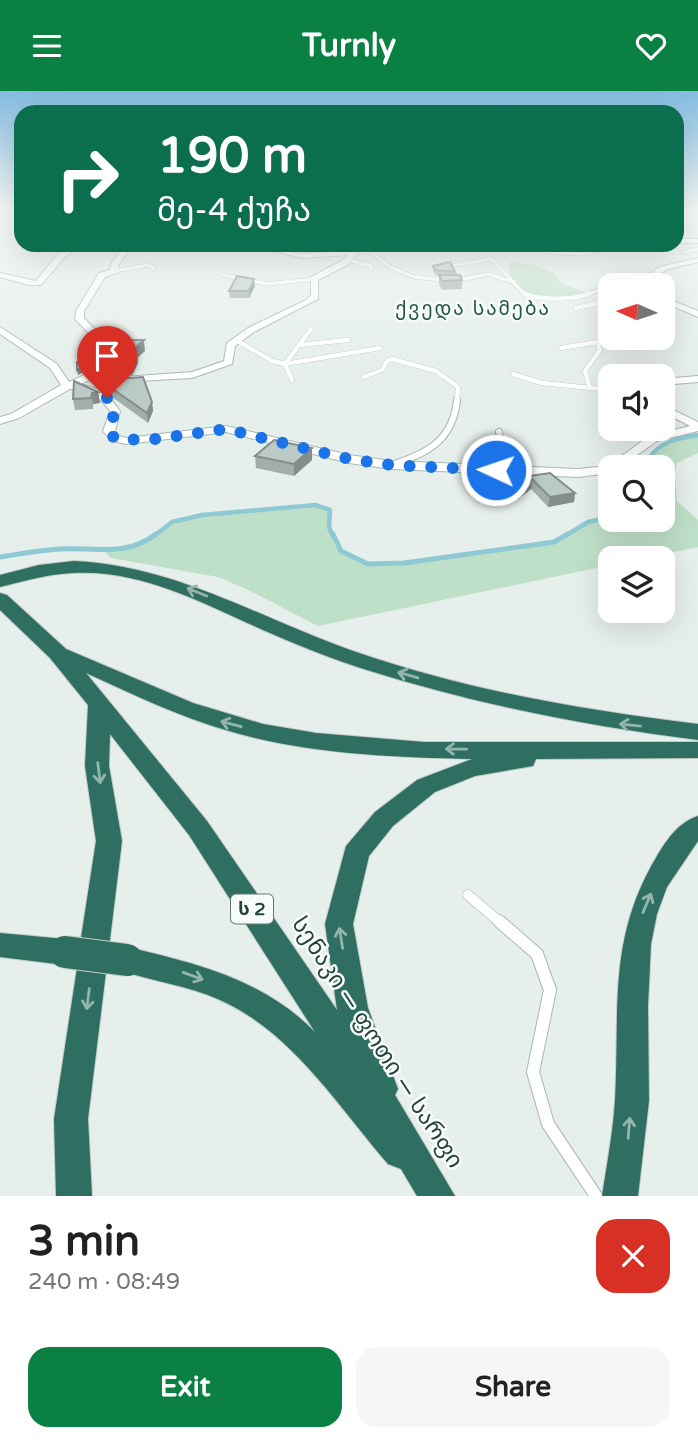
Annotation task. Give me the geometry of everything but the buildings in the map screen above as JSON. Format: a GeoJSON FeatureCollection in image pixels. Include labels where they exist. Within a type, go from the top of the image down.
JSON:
{"type":"FeatureCollection","features":[{"type":"Feature","properties":{"kind":"highway"},"geometry":{"type":"LineString","coordinates":[[0,581],[53,568],[135,572],[168,581],[274,627],[385,669],[507,702],[618,723],[698,732]]}},
{"type":"Feature","properties":{"kind":"highway","name":"სენაკი — ფოთი — სარფი"},"geometry":{"type":"LineString","coordinates":[[5,604],[58,653],[198,828],[393,1121],[437,1195]]}},
{"type":"Feature","properties":{"kind":"highway"},"geometry":{"type":"LineString","coordinates":[[58,653],[125,680],[206,718],[263,733],[345,744],[425,749],[698,750]]}},
{"type":"Feature","properties":{"kind":"highway"},"geometry":{"type":"LineString","coordinates":[[74,1196],[71,1119],[109,841],[97,766],[99,705]]}},
{"type":"Feature","properties":{"kind":"highway"},"geometry":{"type":"LineString","coordinates":[[393,1121],[352,1008],[339,924],[356,853],[384,819],[426,786],[471,768],[598,750]]}},
{"type":"Feature","properties":{"kind":"highway"},"geometry":{"type":"LineString","coordinates":[[620,1196],[632,1099],[631,1007],[637,926],[660,872],[688,833],[698,825]]}},
{"type":"Feature","properties":{"kind":"highway"},"geometry":{"type":"LineString","coordinates":[[0,945],[127,960],[187,974],[236,993],[284,1022],[437,1195]]}},
{"type":"Feature","properties":{"kind":"street"},"geometry":{"type":"LineString","coordinates":[[0,275],[38,283],[56,262]]}},
{"type":"Feature","properties":{"kind":"street"},"geometry":{"type":"LineString","coordinates":[[0,421],[15,417],[66,386],[93,375],[106,363],[109,355],[105,345],[79,319],[80,311],[102,275],[114,271],[116,262]]}},
{"type":"Feature","properties":{"kind":"street"},"geometry":{"type":"LineString","coordinates":[[117,381],[193,375],[218,368],[229,362],[230,345],[251,330],[307,303],[315,297],[314,279],[345,262]]}},
{"type":"Feature","properties":{"kind":"street"},"geometry":{"type":"LineString","coordinates":[[658,273],[666,267],[691,262]]}},
{"type":"Feature","properties":{"kind":"street"},"geometry":{"type":"LineString","coordinates":[[676,305],[698,314]]}},
{"type":"Feature","properties":{"kind":"street"},"geometry":{"type":"LineString","coordinates":[[0,330],[54,366],[66,386]]}},
{"type":"Feature","properties":{"kind":"street"},"geometry":{"type":"LineString","coordinates":[[675,381],[698,379]]}},
{"type":"Feature","properties":{"kind":"street"},"geometry":{"type":"LineString","coordinates":[[66,386],[104,382]]}},
{"type":"Feature","properties":{"kind":"street"},"geometry":{"type":"LineString","coordinates":[[66,386],[95,390],[107,398],[115,411],[109,431],[115,439],[148,440],[226,429],[349,459],[391,465],[579,473],[598,470]]}},
{"type":"Feature","properties":{"kind":"street"},"geometry":{"type":"LineString","coordinates":[[675,415],[698,427]]}},
{"type":"Feature","properties":{"kind":"street"},"geometry":{"type":"LineString","coordinates":[[630,455],[653,438],[698,427]]}},
{"type":"Feature","properties":{"kind":"lane"},"geometry":{"type":"LineString","coordinates":[[356,262],[371,266],[371,270]]}},
{"type":"Feature","properties":{"kind":"lane"},"geometry":{"type":"LineString","coordinates":[[384,262],[425,280],[467,280],[487,274],[514,282]]}},
{"type":"Feature","properties":{"kind":"lane"},"geometry":{"type":"LineString","coordinates":[[456,265],[477,262]]}},
{"type":"Feature","properties":{"kind":"lane"},"geometry":{"type":"LineString","coordinates":[[494,262],[525,295],[532,297],[583,297],[598,290]]}},
{"type":"Feature","properties":{"kind":"lane"},"geometry":{"type":"LineString","coordinates":[[114,271],[149,265],[154,269]]}},
{"type":"Feature","properties":{"kind":"lane"},"geometry":{"type":"LineString","coordinates":[[223,275],[267,284],[314,279]]}},
{"type":"Feature","properties":{"kind":"lane"},"geometry":{"type":"LineString","coordinates":[[576,308],[598,303]]}},
{"type":"Feature","properties":{"kind":"lane"},"geometry":{"type":"LineString","coordinates":[[285,364],[311,329]]}},
{"type":"Feature","properties":{"kind":"lane"},"geometry":{"type":"LineString","coordinates":[[236,340],[272,361],[285,364],[380,348]]}},
{"type":"Feature","properties":{"kind":"lane"},"geometry":{"type":"LineString","coordinates":[[300,345],[348,340]]}},
{"type":"Feature","properties":{"kind":"lane"},"geometry":{"type":"LineString","coordinates":[[561,348],[598,342],[600,350],[585,371],[590,388]]}},
{"type":"Feature","properties":{"kind":"lane"},"geometry":{"type":"LineString","coordinates":[[363,377],[382,370],[393,359],[436,371],[458,387],[457,408],[450,432],[438,447],[422,456],[391,465]]}},
{"type":"Feature","properties":{"kind":"lane"},"geometry":{"type":"LineString","coordinates":[[285,364],[292,380]]}},
{"type":"Feature","properties":{"kind":"lane"},"geometry":{"type":"LineString","coordinates":[[513,374],[542,383],[598,389]]}},
{"type":"Feature","properties":{"kind":"lane"},"geometry":{"type":"LineString","coordinates":[[496,470],[502,445],[499,432]]}},
{"type":"Feature","properties":{"kind":"lane"},"geometry":{"type":"LineString","coordinates":[[468,895],[537,954],[550,990],[533,1072],[548,1123],[596,1196]]}},
{"type":"Feature","properties":{"kind":"green space"},"geometry":{"type":"Polygon","coordinates":[[[509,262],[530,264],[553,272],[562,284],[585,292],[568,296],[526,295],[510,275],[509,262]]]}},
{"type":"Feature","properties":{"kind":"green space"},"geometry":{"type":"Polygon","coordinates":[[[698,435],[698,453],[677,463],[675,475],[675,455],[651,455],[664,443],[698,435]]]}},
{"type":"Feature","properties":{"kind":"green space"},"geometry":{"type":"Polygon","coordinates":[[[675,475],[677,501],[698,520],[698,547],[675,552],[675,546],[598,546],[598,568],[318,626],[218,577],[111,558],[104,551],[131,548],[149,540],[172,522],[202,515],[315,505],[330,510],[329,527],[341,550],[368,564],[404,563],[554,542],[598,519],[598,532],[675,532],[675,475]]]}},
{"type":"Feature","properties":{"kind":"waterway"},"geometry":{"type":"LineString","coordinates":[[652,455],[665,444],[698,435]]}},
{"type":"Feature","properties":{"kind":"waterway"},"geometry":{"type":"LineString","coordinates":[[154,536],[172,522],[202,515],[315,505],[330,510],[329,527],[333,536]]}},
{"type":"Feature","properties":{"kind":"waterway"},"geometry":{"type":"LineString","coordinates":[[565,536],[588,522],[598,520]]}},
{"type":"Feature","properties":{"kind":"waterway"},"geometry":{"type":"LineString","coordinates":[[0,557],[52,550],[122,548],[134,546],[156,534]]}},
{"type":"Feature","properties":{"kind":"waterway"},"geometry":{"type":"LineString","coordinates":[[333,534],[341,551],[368,564],[404,563],[554,542],[568,534]]}},
{"type":"Feature","properties":{"kind":"district","name":"ქვედა სამება"},"geometry":{"type":"Point","coordinates":[473,308]}},
{"type":"Feature","properties":{"kind":"route"},"geometry":{"type":"LineString","coordinates":[[107,398],[115,411],[109,431],[115,439],[148,440],[226,429],[349,459],[391,465],[496,470]]}}]}
